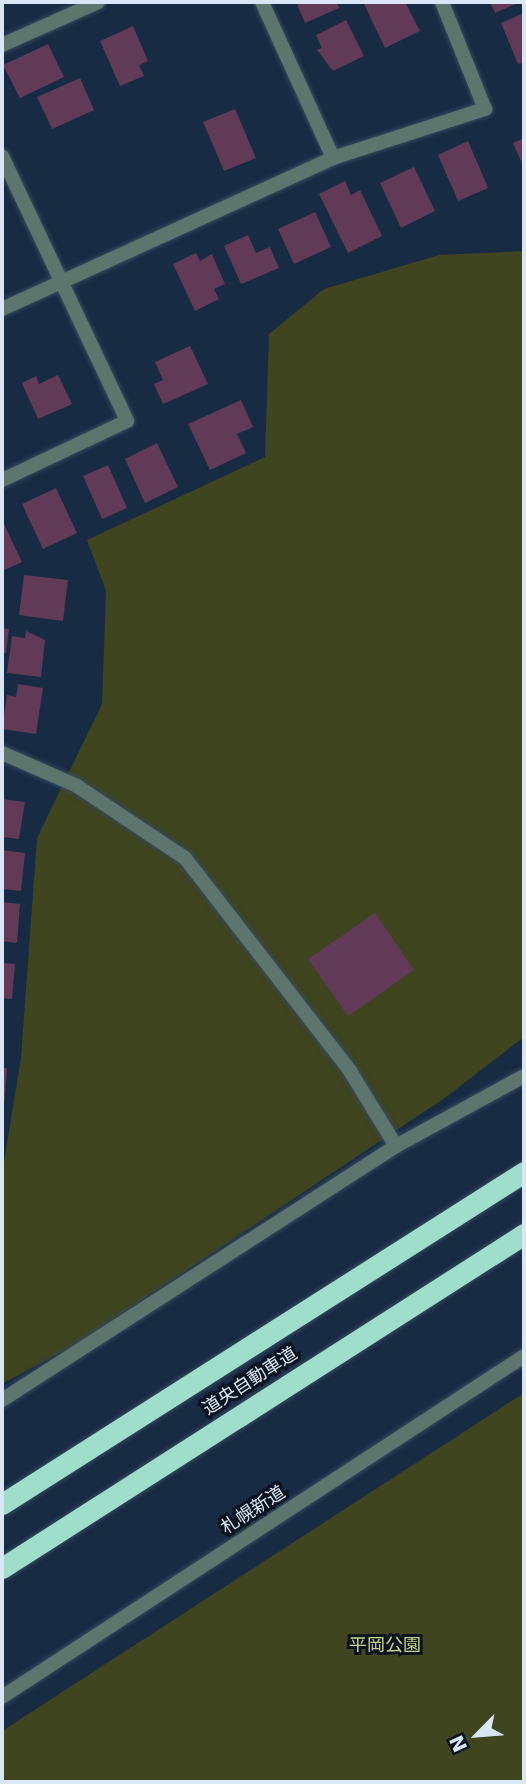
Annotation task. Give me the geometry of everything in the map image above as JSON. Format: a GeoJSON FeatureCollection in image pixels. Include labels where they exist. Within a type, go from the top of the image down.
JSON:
{"type":"FeatureCollection","features":[{"type":"Feature","properties":{"kind":"highway","name":"道央自動車道"},"geometry":{"type":"LineString","coordinates":[[2,1504],[524,1172]]}},
{"type":"Feature","properties":{"kind":"highway","name":"道央自動車道"},"geometry":{"type":"LineString","coordinates":[[2,1568],[524,1234]]}},
{"type":"Feature","properties":{"kind":"street"},"geometry":{"type":"LineString","coordinates":[[2,46],[98,2]]}},
{"type":"Feature","properties":{"kind":"street"},"geometry":{"type":"LineString","coordinates":[[262,2],[333,158]]}},
{"type":"Feature","properties":{"kind":"street"},"geometry":{"type":"LineString","coordinates":[[2,309],[333,158],[485,109],[442,2]]}},
{"type":"Feature","properties":{"kind":"street"},"geometry":{"type":"LineString","coordinates":[[2,156],[127,421],[2,480]]}},
{"type":"Feature","properties":{"kind":"street"},"geometry":{"type":"LineString","coordinates":[[2,753],[77,786],[185,859],[350,1071],[396,1146]]}},
{"type":"Feature","properties":{"kind":"street"},"geometry":{"type":"LineString","coordinates":[[2,1400],[396,1146],[524,1076]]}},
{"type":"Feature","properties":{"kind":"street","name":"札幌新道"},"geometry":{"type":"LineString","coordinates":[[2,1696],[524,1356]]}},
{"type":"Feature","properties":{"kind":"green space"},"geometry":{"type":"Polygon","coordinates":[[[524,251],[524,1037],[446,1097],[76,1344],[2,1384],[2,1174],[21,1058],[37,838],[102,704],[106,591],[87,540],[265,457],[269,334],[324,289],[439,255],[524,251]]]}},
{"type":"Feature","properties":{"kind":"green space","name":"平岡公園"},"geometry":{"type":"Polygon","coordinates":[[[524,1393],[524,1782],[2,1782],[2,1731],[524,1393]]]}},
{"type":"Feature","properties":{"kind":"building"},"geometry":{"type":"Polygon","coordinates":[[[296,2],[337,2],[339,8],[305,23],[296,2]]]}},
{"type":"Feature","properties":{"kind":"building"},"geometry":{"type":"Polygon","coordinates":[[[363,2],[405,2],[420,31],[385,48],[363,2]]]}},
{"type":"Feature","properties":{"kind":"building"},"geometry":{"type":"Polygon","coordinates":[[[490,2],[520,2],[495,13],[490,2]]]}},
{"type":"Feature","properties":{"kind":"building"},"geometry":{"type":"Polygon","coordinates":[[[524,13],[524,62],[518,64],[501,23],[524,13]]]}},
{"type":"Feature","properties":{"kind":"building"},"geometry":{"type":"Polygon","coordinates":[[[346,20],[364,56],[333,71],[317,50],[322,48],[316,35],[346,20]]]}},
{"type":"Feature","properties":{"kind":"building"},"geometry":{"type":"Polygon","coordinates":[[[133,26],[148,61],[139,65],[144,76],[120,86],[100,41],[133,26]]]}},
{"type":"Feature","properties":{"kind":"building"},"geometry":{"type":"Polygon","coordinates":[[[48,44],[64,77],[20,98],[3,65],[48,44]]]}},
{"type":"Feature","properties":{"kind":"building"},"geometry":{"type":"Polygon","coordinates":[[[80,78],[94,110],[52,129],[37,97],[80,78]]]}},
{"type":"Feature","properties":{"kind":"building"},"geometry":{"type":"Polygon","coordinates":[[[235,109],[256,158],[224,171],[203,122],[235,109]]]}},
{"type":"Feature","properties":{"kind":"building"},"geometry":{"type":"Polygon","coordinates":[[[524,138],[524,168],[513,143],[524,138]]]}},
{"type":"Feature","properties":{"kind":"building"},"geometry":{"type":"Polygon","coordinates":[[[468,141],[488,188],[458,201],[438,155],[468,141]]]}},
{"type":"Feature","properties":{"kind":"building"},"geometry":{"type":"Polygon","coordinates":[[[414,167],[435,211],[401,228],[380,183],[414,167]]]}},
{"type":"Feature","properties":{"kind":"building"},"geometry":{"type":"Polygon","coordinates":[[[345,181],[351,195],[360,190],[382,236],[348,253],[319,194],[345,181]]]}},
{"type":"Feature","properties":{"kind":"building"},"geometry":{"type":"Polygon","coordinates":[[[315,212],[331,247],[294,264],[278,229],[315,212]]]}},
{"type":"Feature","properties":{"kind":"building"},"geometry":{"type":"Polygon","coordinates":[[[248,235],[256,253],[270,247],[279,268],[241,284],[224,246],[248,235]]]}},
{"type":"Feature","properties":{"kind":"building"},"geometry":{"type":"Polygon","coordinates":[[[196,253],[200,261],[212,254],[225,284],[214,289],[219,299],[195,311],[173,264],[196,253]]]}},
{"type":"Feature","properties":{"kind":"building"},"geometry":{"type":"Polygon","coordinates":[[[190,346],[208,384],[163,404],[154,384],[163,380],[155,362],[190,346]]]}},
{"type":"Feature","properties":{"kind":"building"},"geometry":{"type":"Polygon","coordinates":[[[58,375],[72,404],[38,419],[22,383],[36,376],[39,384],[58,375]]]}},
{"type":"Feature","properties":{"kind":"building"},"geometry":{"type":"Polygon","coordinates":[[[241,400],[253,427],[237,434],[246,453],[210,470],[188,424],[241,400]]]}},
{"type":"Feature","properties":{"kind":"building"},"geometry":{"type":"Polygon","coordinates":[[[157,443],[178,487],[145,503],[125,459],[157,443]]]}},
{"type":"Feature","properties":{"kind":"building"},"geometry":{"type":"Polygon","coordinates":[[[108,465],[127,508],[102,519],[83,476],[108,465]]]}},
{"type":"Feature","properties":{"kind":"building"},"geometry":{"type":"Polygon","coordinates":[[[56,488],[77,533],[43,549],[22,504],[56,488]]]}},
{"type":"Feature","properties":{"kind":"building"},"geometry":{"type":"Polygon","coordinates":[[[4,524],[22,562],[2,571],[2,525],[4,524]]]}},
{"type":"Feature","properties":{"kind":"building"},"geometry":{"type":"Polygon","coordinates":[[[24,575],[68,580],[63,621],[19,615],[24,575]]]}},
{"type":"Feature","properties":{"kind":"building"},"geometry":{"type":"Polygon","coordinates":[[[2,628],[9,629],[6,653],[2,653],[2,628]]]}},
{"type":"Feature","properties":{"kind":"building"},"geometry":{"type":"Polygon","coordinates":[[[26,631],[45,640],[41,677],[7,673],[12,636],[25,638],[26,631]]]}},
{"type":"Feature","properties":{"kind":"building"},"geometry":{"type":"Polygon","coordinates":[[[18,684],[43,688],[36,734],[2,729],[7,695],[16,697],[18,684]]]}},
{"type":"Feature","properties":{"kind":"building"},"geometry":{"type":"Polygon","coordinates":[[[2,799],[25,802],[19,839],[2,837],[2,799]]]}},
{"type":"Feature","properties":{"kind":"building"},"geometry":{"type":"Polygon","coordinates":[[[2,850],[25,853],[21,891],[2,889],[2,850]]]}},
{"type":"Feature","properties":{"kind":"building"},"geometry":{"type":"Polygon","coordinates":[[[2,902],[20,904],[17,943],[2,941],[2,902]]]}},
{"type":"Feature","properties":{"kind":"building"},"geometry":{"type":"Polygon","coordinates":[[[375,913],[414,970],[348,1016],[308,959],[375,913]]]}},
{"type":"Feature","properties":{"kind":"building"},"geometry":{"type":"Polygon","coordinates":[[[2,963],[15,964],[12,999],[2,998],[2,963]]]}},
{"type":"Feature","properties":{"kind":"building"},"geometry":{"type":"Polygon","coordinates":[[[2,1068],[7,1068],[4,1107],[2,1107],[2,1068]]]}}]}
